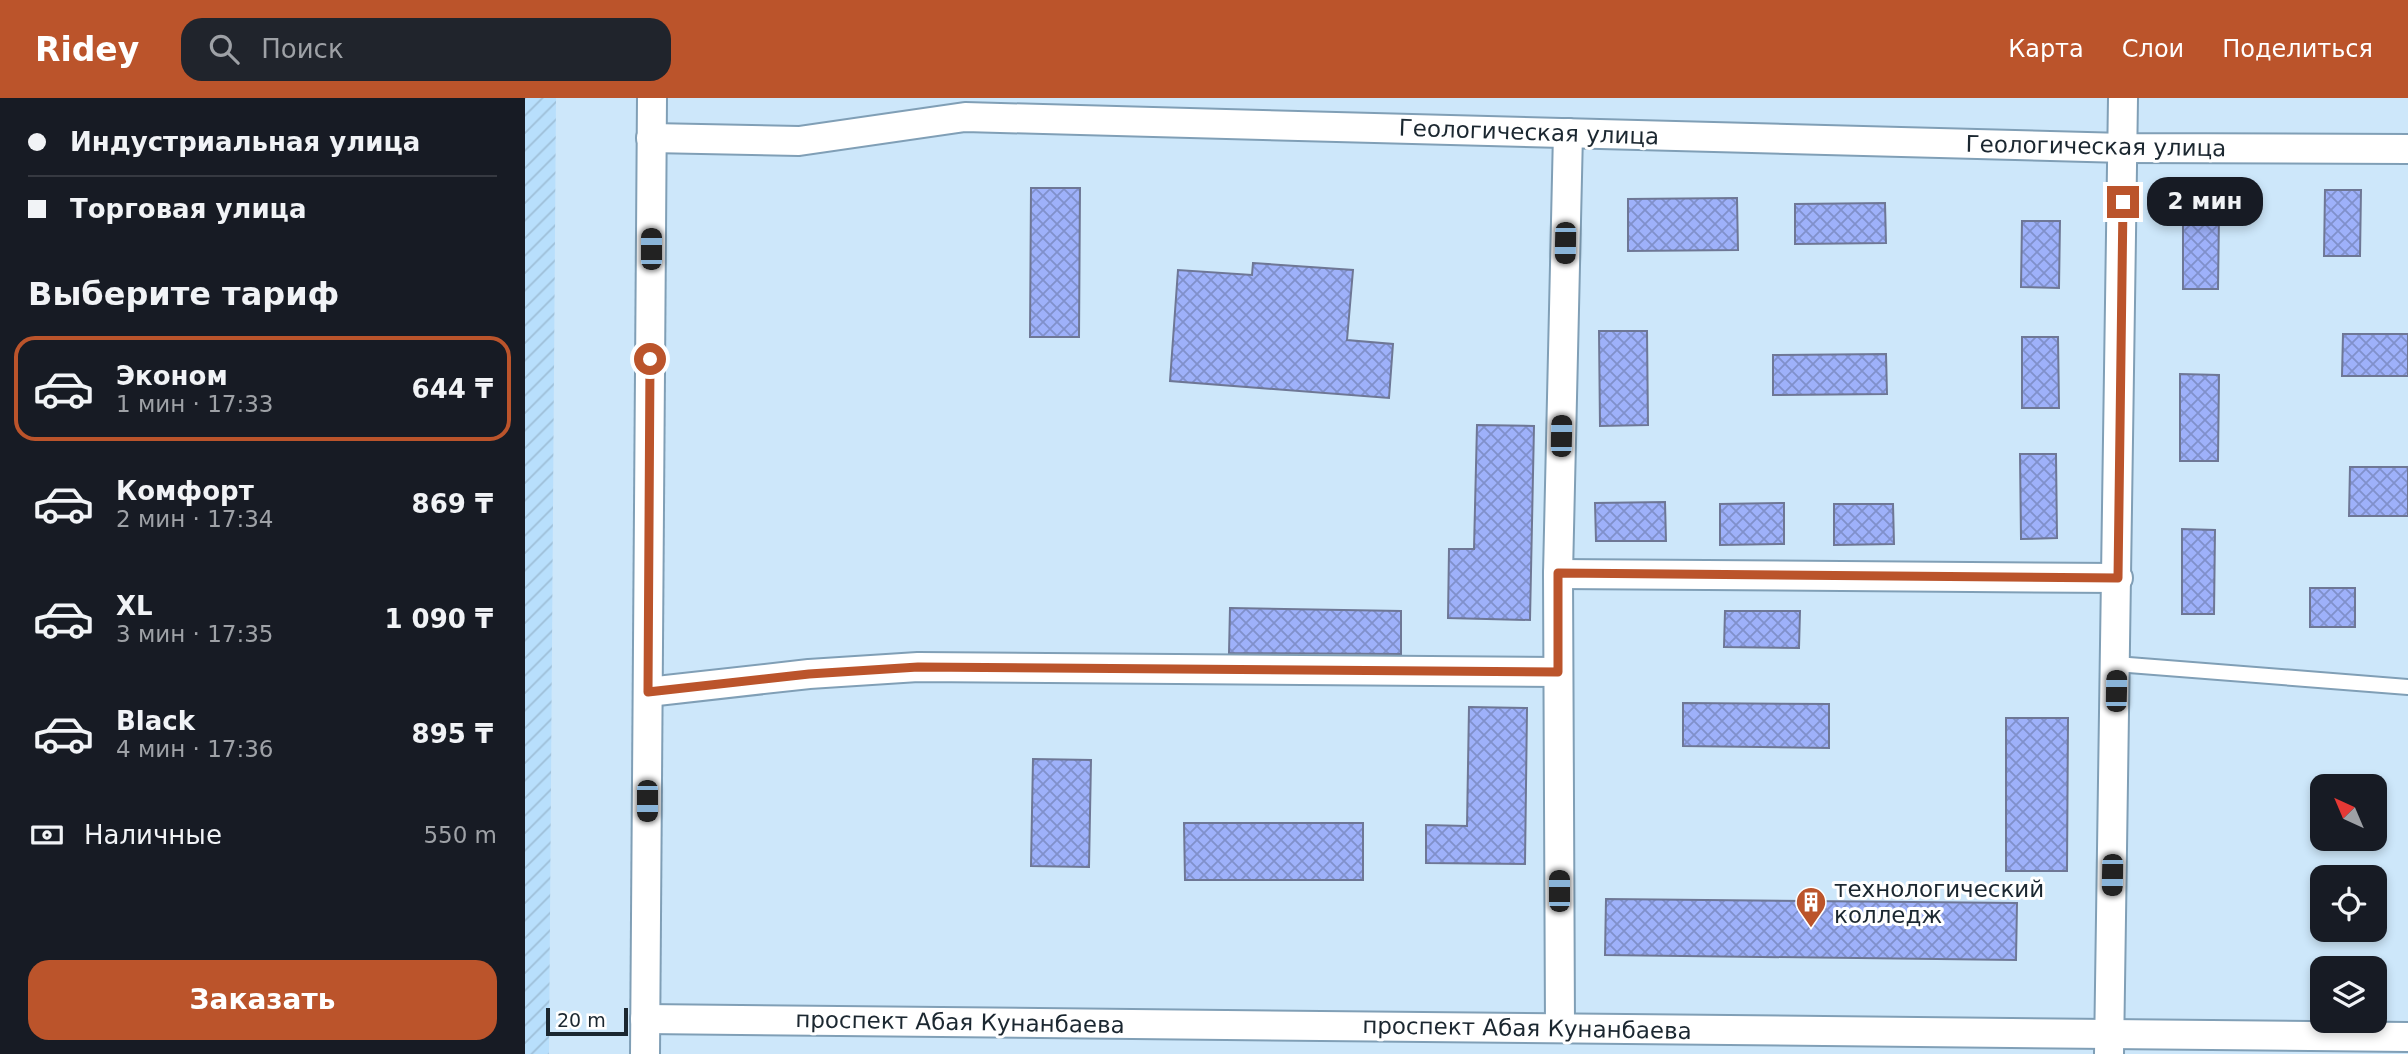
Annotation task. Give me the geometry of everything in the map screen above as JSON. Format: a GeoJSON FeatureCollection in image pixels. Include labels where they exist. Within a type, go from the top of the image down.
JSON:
{"type":"FeatureCollection","features":[{"type":"Feature","properties":{"kind":"street"},"geometry":{"type":"LineString","coordinates":[[645,1054],[652,98]]}},
{"type":"Feature","properties":{"kind":"street"},"geometry":{"type":"LineString","coordinates":[[2109,1044],[2118,578],[2123,98]]}},
{"type":"Feature","properties":{"kind":"street","name":"Геологическая улица"},"geometry":{"type":"LineString","coordinates":[[651,138],[799,141],[965,107],[1568,133],[2124,148],[2408,149]]}},
{"type":"Feature","properties":{"kind":"street"},"geometry":{"type":"LineString","coordinates":[[1560,1028],[1558,573],[1568,133]]}},
{"type":"Feature","properties":{"kind":"street"},"geometry":{"type":"LineString","coordinates":[[1558,573],[2118,578]]}},
{"type":"Feature","properties":{"kind":"street"},"geometry":{"type":"LineString","coordinates":[[648,692],[809,674],[918,667],[1558,672]]}},
{"type":"Feature","properties":{"kind":"street","name":"проспект Абая Кунанбаева"},"geometry":{"type":"LineString","coordinates":[[645,1019],[1560,1028],[2109,1044],[2408,1037]]}},
{"type":"Feature","properties":{"kind":"lane"},"geometry":{"type":"LineString","coordinates":[[2116,664],[2408,687]]}},
{"type":"Feature","properties":{"kind":"shaded area"},"geometry":{"type":"Polygon","coordinates":[[[525,98],[556,98],[549,1054],[525,1054],[525,98]]]}},
{"type":"Feature","properties":{"kind":"building"},"geometry":{"type":"Polygon","coordinates":[[[1031,188],[1080,188],[1079,337],[1030,337],[1031,188]]]}},
{"type":"Feature","properties":{"kind":"building"},"geometry":{"type":"Polygon","coordinates":[[[2325,190],[2361,190],[2360,256],[2324,256],[2325,190]]]}},
{"type":"Feature","properties":{"kind":"building"},"geometry":{"type":"Polygon","coordinates":[[[1737,198],[1738,250],[1628,251],[1628,199],[1737,198]]]}},
{"type":"Feature","properties":{"kind":"building"},"geometry":{"type":"Polygon","coordinates":[[[1885,203],[1886,243],[1795,244],[1795,204],[1885,203]]]}},
{"type":"Feature","properties":{"kind":"building"},"geometry":{"type":"Polygon","coordinates":[[[2183,214],[2219,214],[2218,289],[2183,289],[2183,214]]]}},
{"type":"Feature","properties":{"kind":"building"},"geometry":{"type":"Polygon","coordinates":[[[2022,221],[2060,221],[2059,288],[2021,287],[2022,221]]]}},
{"type":"Feature","properties":{"kind":"building"},"geometry":{"type":"Polygon","coordinates":[[[1253,263],[1353,270],[1347,340],[1393,344],[1389,398],[1170,381],[1178,270],[1252,275],[1253,263]]]}},
{"type":"Feature","properties":{"kind":"building"},"geometry":{"type":"Polygon","coordinates":[[[1599,331],[1647,331],[1648,425],[1600,426],[1599,331]]]}},
{"type":"Feature","properties":{"kind":"building"},"geometry":{"type":"Polygon","coordinates":[[[2343,334],[2408,334],[2408,376],[2342,376],[2343,334]]]}},
{"type":"Feature","properties":{"kind":"building"},"geometry":{"type":"Polygon","coordinates":[[[2022,337],[2058,337],[2059,408],[2022,408],[2022,337]]]}},
{"type":"Feature","properties":{"kind":"building"},"geometry":{"type":"Polygon","coordinates":[[[1886,354],[1887,394],[1773,395],[1773,355],[1886,354]]]}},
{"type":"Feature","properties":{"kind":"building"},"geometry":{"type":"Polygon","coordinates":[[[2180,374],[2219,375],[2218,461],[2180,461],[2180,374]]]}},
{"type":"Feature","properties":{"kind":"building"},"geometry":{"type":"Polygon","coordinates":[[[1477,425],[1534,426],[1530,620],[1448,618],[1449,549],[1474,549],[1477,425]]]}},
{"type":"Feature","properties":{"kind":"building"},"geometry":{"type":"Polygon","coordinates":[[[2020,454],[2056,454],[2057,538],[2021,539],[2020,454]]]}},
{"type":"Feature","properties":{"kind":"building"},"geometry":{"type":"Polygon","coordinates":[[[2350,467],[2408,467],[2408,516],[2349,516],[2350,467]]]}},
{"type":"Feature","properties":{"kind":"building"},"geometry":{"type":"Polygon","coordinates":[[[1665,502],[1666,541],[1596,541],[1595,503],[1665,502]]]}},
{"type":"Feature","properties":{"kind":"building"},"geometry":{"type":"Polygon","coordinates":[[[1784,503],[1784,544],[1720,545],[1720,504],[1784,503]]]}},
{"type":"Feature","properties":{"kind":"building"},"geometry":{"type":"Polygon","coordinates":[[[1834,504],[1893,504],[1894,544],[1834,545],[1834,504]]]}},
{"type":"Feature","properties":{"kind":"building"},"geometry":{"type":"Polygon","coordinates":[[[2182,529],[2215,530],[2214,614],[2182,614],[2182,529]]]}},
{"type":"Feature","properties":{"kind":"building"},"geometry":{"type":"Polygon","coordinates":[[[2310,588],[2355,588],[2355,627],[2310,627],[2310,588]]]}},
{"type":"Feature","properties":{"kind":"building"},"geometry":{"type":"Polygon","coordinates":[[[1230,608],[1401,611],[1401,654],[1229,653],[1230,608]]]}},
{"type":"Feature","properties":{"kind":"building"},"geometry":{"type":"Polygon","coordinates":[[[1725,611],[1800,611],[1799,648],[1724,647],[1725,611]]]}},
{"type":"Feature","properties":{"kind":"building"},"geometry":{"type":"Polygon","coordinates":[[[1683,703],[1829,704],[1829,748],[1683,746],[1683,703]]]}},
{"type":"Feature","properties":{"kind":"building"},"geometry":{"type":"Polygon","coordinates":[[[1469,707],[1527,708],[1525,864],[1426,863],[1426,825],[1467,826],[1469,707]]]}},
{"type":"Feature","properties":{"kind":"building"},"geometry":{"type":"Polygon","coordinates":[[[2006,718],[2068,718],[2067,871],[2006,871],[2006,718]]]}},
{"type":"Feature","properties":{"kind":"building"},"geometry":{"type":"Polygon","coordinates":[[[1033,759],[1091,760],[1089,867],[1031,866],[1033,759]]]}},
{"type":"Feature","properties":{"kind":"building"},"geometry":{"type":"Polygon","coordinates":[[[1184,823],[1363,823],[1363,880],[1185,880],[1184,823]]]}},
{"type":"Feature","properties":{"kind":"building","name":"технологический колледж"},"geometry":{"type":"Polygon","coordinates":[[[1606,899],[2017,903],[2016,960],[1605,955],[1606,899]]]}},
{"type":"Feature","properties":{"kind":"place","name":"технологический колледж"},"geometry":{"type":"Point","coordinates":[1811,929]}},
{"type":"Feature","properties":{"kind":"route"},"geometry":{"type":"LineString","coordinates":[[650,359],[648,692],[809,674],[918,667],[1558,672],[1558,573],[2118,578],[2123,202]]}}]}
